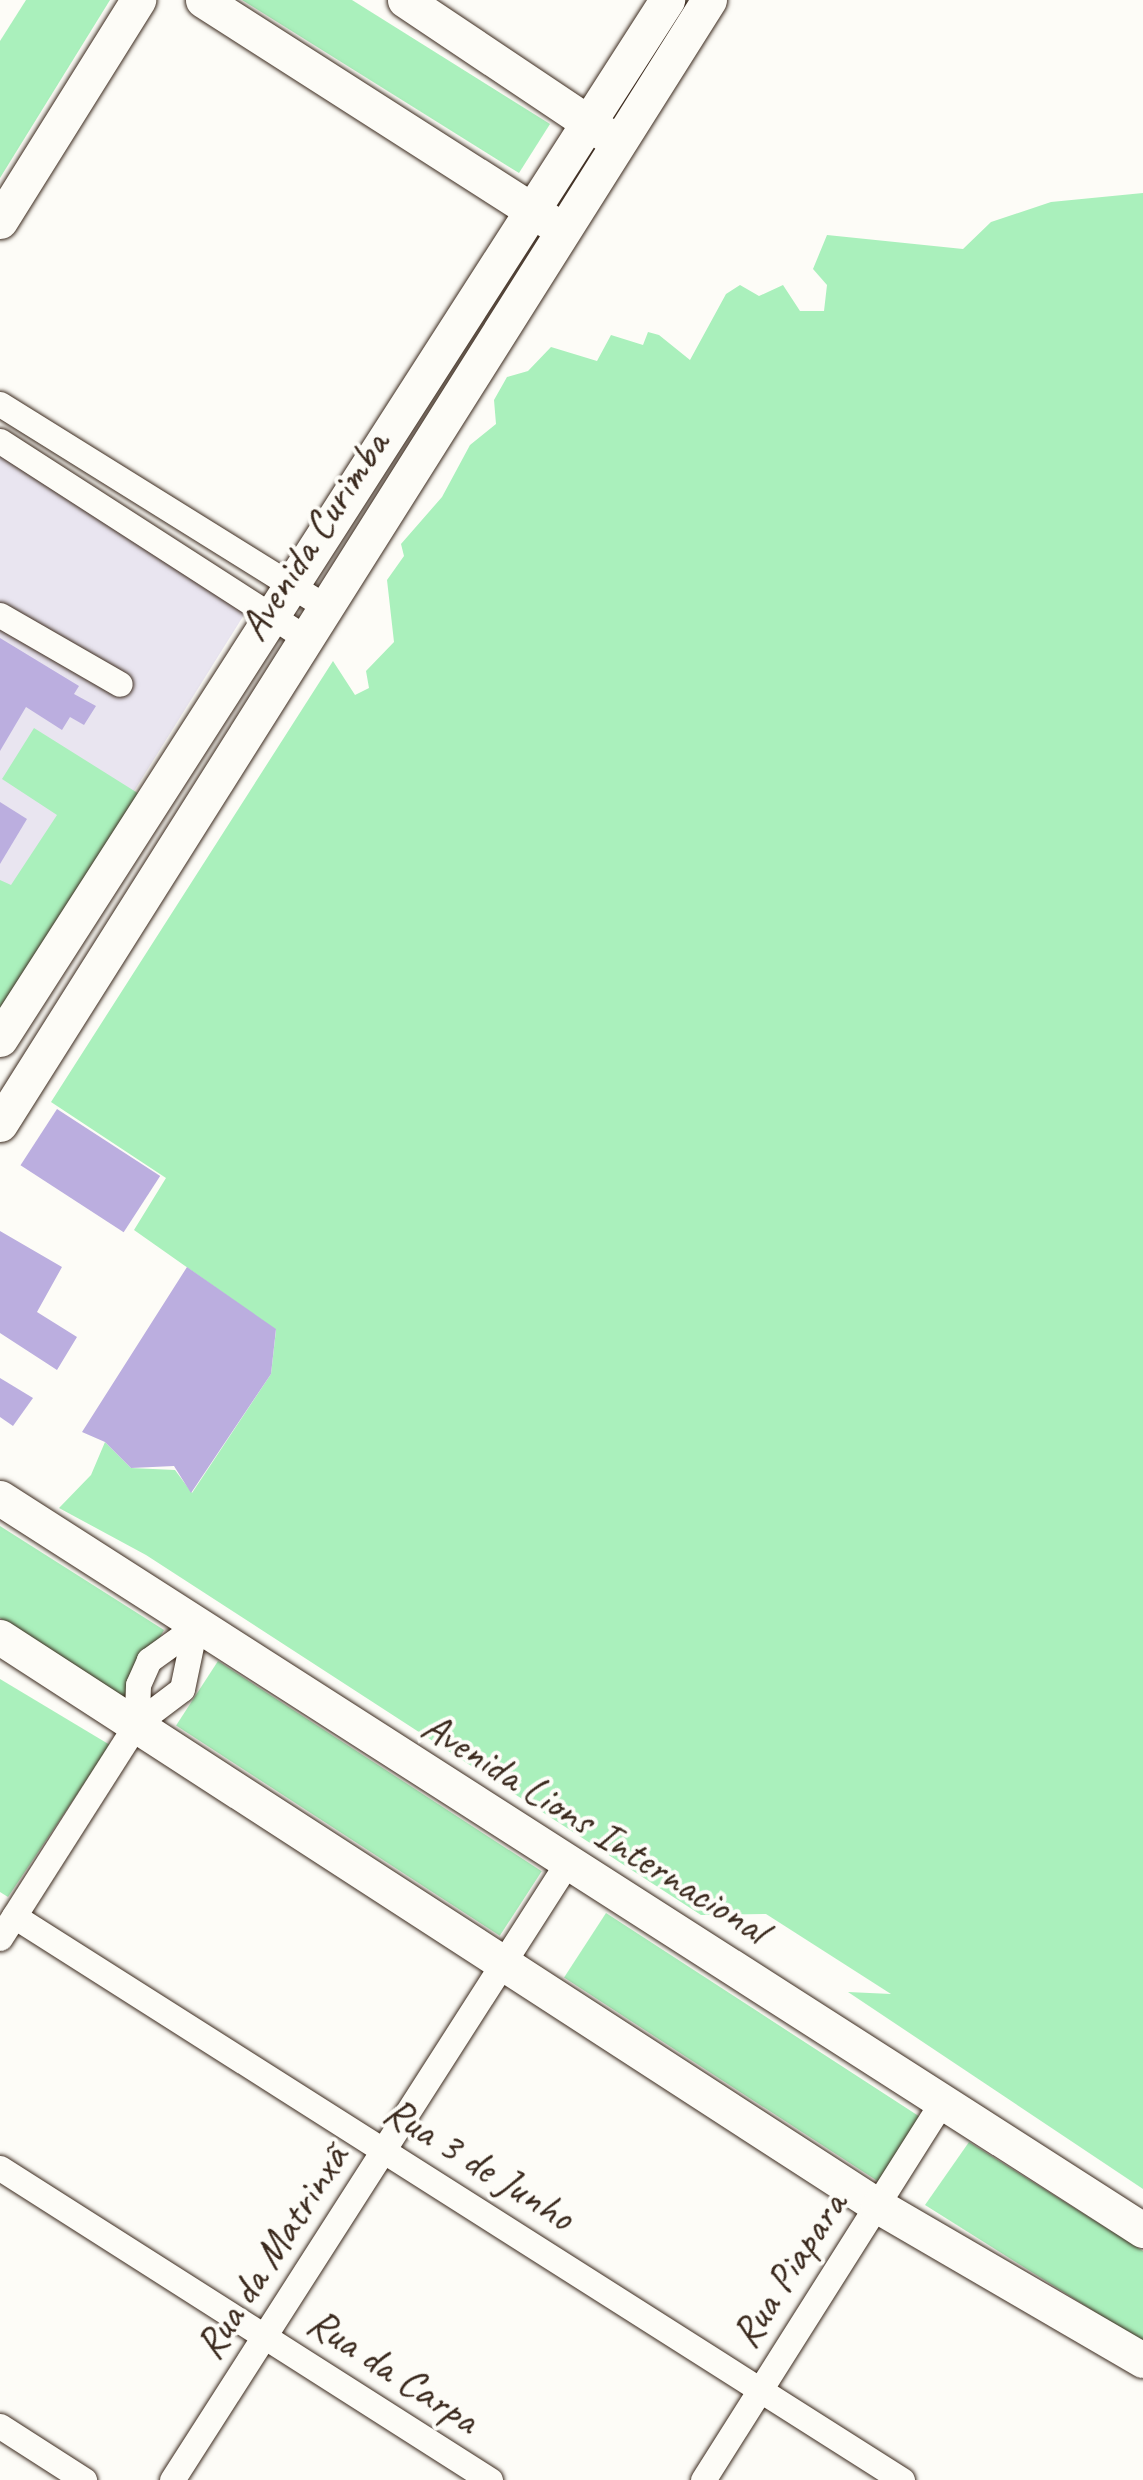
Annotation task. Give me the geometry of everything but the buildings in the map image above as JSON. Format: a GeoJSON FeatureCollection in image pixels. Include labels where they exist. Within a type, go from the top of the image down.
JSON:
{"type":"FeatureCollection","features":[{"type":"Feature","properties":{"kind":"street"},"geometry":{"type":"LineString","coordinates":[[0,221],[138,0]]}},
{"type":"Feature","properties":{"kind":"street"},"geometry":{"type":"LineString","coordinates":[[204,0],[548,220]]}},
{"type":"Feature","properties":{"kind":"street"},"geometry":{"type":"LineString","coordinates":[[405,0],[603,133]]}},
{"type":"Feature","properties":{"kind":"street","name":"Avenida Curimba"},"geometry":{"type":"LineString","coordinates":[[603,133],[667,0]]}},
{"type":"Feature","properties":{"kind":"street","name":"Avenida Curimba"},"geometry":{"type":"LineString","coordinates":[[0,1039],[308,596],[603,133],[710,0]]}},
{"type":"Feature","properties":{"kind":"street"},"geometry":{"type":"LineString","coordinates":[[0,404],[308,596]]}},
{"type":"Feature","properties":{"kind":"street"},"geometry":{"type":"LineString","coordinates":[[0,442],[288,626]]}},
{"type":"Feature","properties":{"kind":"street"},"geometry":{"type":"LineString","coordinates":[[0,615],[120,684]]}},
{"type":"Feature","properties":{"kind":"street","name":"Avenida Curimba"},"geometry":{"type":"LineString","coordinates":[[0,1124],[288,626]]}},
{"type":"Feature","properties":{"kind":"street","name":"Avenida Lions Internacional"},"geometry":{"type":"LineString","coordinates":[[0,1498],[1143,2230]]}},
{"type":"Feature","properties":{"kind":"street"},"geometry":{"type":"LineString","coordinates":[[136,1723],[138,1685],[148,1660],[196,1627]]}},
{"type":"Feature","properties":{"kind":"street"},"geometry":{"type":"LineString","coordinates":[[7,1927],[136,1723],[188,1679],[196,1627]]}},
{"type":"Feature","properties":{"kind":"street"},"geometry":{"type":"LineString","coordinates":[[0,1637],[878,2206],[1143,2360]]}},
{"type":"Feature","properties":{"kind":"street","name":"Rua da Matrinxã"},"geometry":{"type":"LineString","coordinates":[[172,2480],[567,1863]]}},
{"type":"Feature","properties":{"kind":"street","name":"Rua 3 de Junho"},"geometry":{"type":"LineString","coordinates":[[7,1927],[385,2152],[902,2480]]}},
{"type":"Feature","properties":{"kind":"street","name":"Rua Piapara"},"geometry":{"type":"LineString","coordinates":[[702,2480],[942,2102]]}},
{"type":"Feature","properties":{"kind":"street","name":"Rua da Carpa"},"geometry":{"type":"LineString","coordinates":[[0,2168],[490,2480]]}},
{"type":"Feature","properties":{"kind":"street"},"geometry":{"type":"LineString","coordinates":[[0,2426],[84,2480]]}},
{"type":"Feature","properties":{"kind":"shaded area"},"geometry":{"type":"Polygon","coordinates":[[[0,453],[252,602],[40,942],[0,917],[0,453]]]}},
{"type":"Feature","properties":{"kind":"green space"},"geometry":{"type":"Polygon","coordinates":[[[26,0],[110,0],[0,178],[0,41],[26,0]]]}},
{"type":"Feature","properties":{"kind":"green space"},"geometry":{"type":"Polygon","coordinates":[[[242,0],[352,0],[550,124],[519,173],[242,0]]]}},
{"type":"Feature","properties":{"kind":"green space"},"geometry":{"type":"Polygon","coordinates":[[[1143,193],[1143,2189],[848,1992],[891,1994],[766,1914],[701,1915],[146,1555],[59,1508],[91,1475],[105,1442],[131,1468],[175,1470],[192,1493],[271,1374],[276,1330],[134,1230],[166,1178],[51,1102],[333,661],[355,695],[369,688],[366,671],[394,642],[387,580],[404,556],[401,544],[442,497],[470,445],[496,424],[494,400],[507,377],[528,371],[551,347],[597,361],[611,335],[643,345],[648,332],[659,335],[690,360],[726,294],[740,285],[759,296],[783,285],[800,311],[824,311],[827,285],[813,269],[827,235],[963,249],[991,222],[1051,202],[1143,193]]]}},
{"type":"Feature","properties":{"kind":"green space"},"geometry":{"type":"Polygon","coordinates":[[[34,728],[144,797],[0,1017],[0,880],[11,885],[57,815],[2,779],[34,728]]]}},
{"type":"Feature","properties":{"kind":"green space"},"geometry":{"type":"Polygon","coordinates":[[[0,1526],[164,1630],[125,1698],[0,1618],[0,1526]]]}},
{"type":"Feature","properties":{"kind":"green space"},"geometry":{"type":"Polygon","coordinates":[[[218,1661],[542,1871],[500,1936],[176,1726],[218,1661]]]}},
{"type":"Feature","properties":{"kind":"green space"},"geometry":{"type":"Polygon","coordinates":[[[0,1679],[110,1745],[8,1897],[0,1892],[0,1679]]]}},
{"type":"Feature","properties":{"kind":"green space"},"geometry":{"type":"Polygon","coordinates":[[[606,1913],[921,2118],[879,2182],[564,1978],[606,1913]]]}},
{"type":"Feature","properties":{"kind":"green space"},"geometry":{"type":"Polygon","coordinates":[[[969,2142],[1143,2251],[1143,2342],[925,2205],[969,2142]]]}}]}
